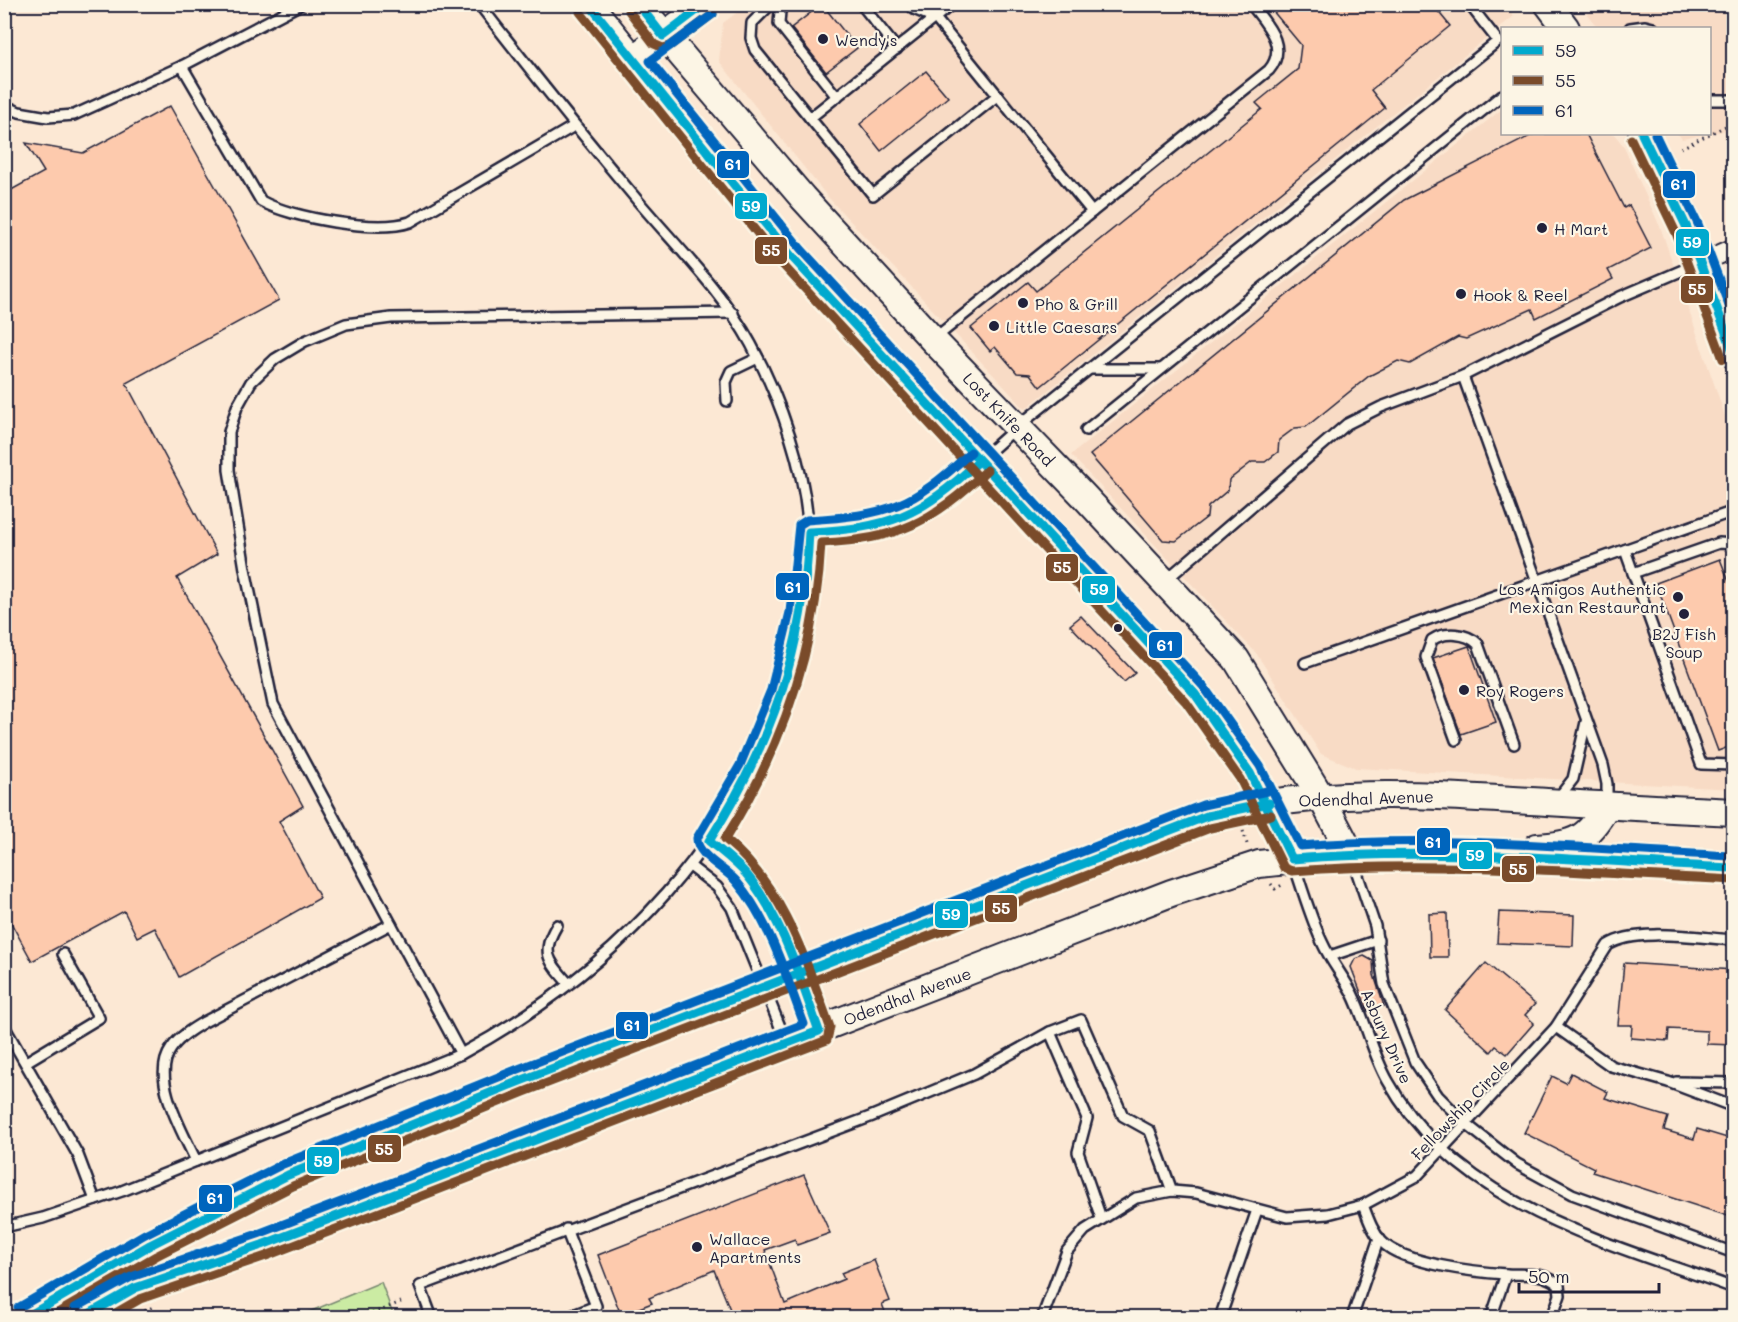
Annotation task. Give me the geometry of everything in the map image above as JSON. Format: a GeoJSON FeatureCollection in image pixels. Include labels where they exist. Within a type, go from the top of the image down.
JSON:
{"type":"FeatureCollection","features":[{"type":"Feature","properties":{"kind":"street"},"geometry":{"type":"LineString","coordinates":[[589,4],[792,257],[1195,694],[1225,730],[1269,803],[1296,869]]}},
{"type":"Feature","properties":{"kind":"street","name":"Lost Knife Road"},"geometry":{"type":"LineString","coordinates":[[638,4],[803,198],[933,340],[1236,659],[1321,797],[1351,854]]}},
{"type":"Feature","properties":{"kind":"street"},"geometry":{"type":"LineString","coordinates":[[633,59],[706,4]]}},
{"type":"Feature","properties":{"kind":"street"},"geometry":{"type":"LineString","coordinates":[[1548,4],[1565,27]]}},
{"type":"Feature","properties":{"kind":"street"},"geometry":{"type":"LineString","coordinates":[[1643,135],[1669,185],[1734,355]]}},
{"type":"Feature","properties":{"kind":"street"},"geometry":{"type":"LineString","coordinates":[[1700,263],[1734,248]]}},
{"type":"Feature","properties":{"kind":"street","name":"Odendhal Avenue"},"geometry":{"type":"LineString","coordinates":[[24,1317],[150,1245],[288,1175],[520,1081],[1207,816],[1269,803],[1321,797],[1419,794],[1734,812]]}},
{"type":"Feature","properties":{"kind":"street"},"geometry":{"type":"LineString","coordinates":[[1435,854],[1565,846],[1587,834],[1607,805]]}},
{"type":"Feature","properties":{"kind":"street","name":"Odendhal Avenue"},"geometry":{"type":"LineString","coordinates":[[81,1317],[135,1288],[262,1245],[1171,893],[1259,864],[1296,869],[1351,854],[1435,854],[1734,868]]}},
{"type":"Feature","properties":{"kind":"street"},"geometry":{"type":"LineString","coordinates":[[4,1312],[67,1293]]}},
{"type":"Feature","properties":{"kind":"lane"},"geometry":{"type":"LineString","coordinates":[[4,105],[19,112],[48,117],[74,115],[182,66],[301,4]]}},
{"type":"Feature","properties":{"kind":"lane"},"geometry":{"type":"LineString","coordinates":[[4,1227],[95,1200],[196,1161],[460,1054],[512,1026],[614,946],[656,905],[690,866],[709,842],[736,797],[774,722],[802,621],[809,576],[809,532],[794,454],[758,358],[733,313],[574,126],[479,4]]}},
{"type":"Feature","properties":{"kind":"lane"},"geometry":{"type":"LineString","coordinates":[[771,4],[752,23],[752,44],[873,195],[998,95]]}},
{"type":"Feature","properties":{"kind":"lane"},"geometry":{"type":"LineString","coordinates":[[785,4],[780,11],[779,24],[837,97]]}},
{"type":"Feature","properties":{"kind":"lane"},"geometry":{"type":"LineString","coordinates":[[861,4],[897,49]]}},
{"type":"Feature","properties":{"kind":"lane"},"geometry":{"type":"LineString","coordinates":[[910,4],[914,9],[935,18],[1092,212]]}},
{"type":"Feature","properties":{"kind":"lane"},"geometry":{"type":"LineString","coordinates":[[934,4],[935,18]]}},
{"type":"Feature","properties":{"kind":"lane"},"geometry":{"type":"LineString","coordinates":[[810,118],[952,4]]}},
{"type":"Feature","properties":{"kind":"lane"},"geometry":{"type":"LineString","coordinates":[[933,340],[1275,62],[1278,54],[1274,36],[1251,4]]}},
{"type":"Feature","properties":{"kind":"lane"},"geometry":{"type":"LineString","coordinates":[[809,532],[845,530],[882,524],[911,513],[940,496],[1017,427],[1498,40],[1469,4]]}},
{"type":"Feature","properties":{"kind":"lane"},"geometry":{"type":"LineString","coordinates":[[182,66],[261,201],[279,212],[375,227],[396,226],[410,222],[574,126]]}},
{"type":"Feature","properties":{"kind":"lane"},"geometry":{"type":"LineString","coordinates":[[1086,430],[1501,97]]}},
{"type":"Feature","properties":{"kind":"lane"},"geometry":{"type":"LineString","coordinates":[[1711,99],[1734,100]]}},
{"type":"Feature","properties":{"kind":"lane"},"geometry":{"type":"LineString","coordinates":[[1164,582],[1347,424],[1381,407],[1464,376],[1620,297],[1700,263]]}},
{"type":"Feature","properties":{"kind":"lane"},"geometry":{"type":"LineString","coordinates":[[460,1054],[273,704],[245,568],[229,470],[229,432],[237,407],[251,382],[275,359],[305,341],[346,324],[391,318],[733,313]]}},
{"type":"Feature","properties":{"kind":"lane"},"geometry":{"type":"LineString","coordinates":[[727,401],[726,382],[730,371],[758,358]]}},
{"type":"Feature","properties":{"kind":"lane"},"geometry":{"type":"LineString","coordinates":[[1089,369],[1161,369]]}},
{"type":"Feature","properties":{"kind":"lane"},"geometry":{"type":"LineString","coordinates":[[1464,376],[1603,765],[1607,784],[1607,805]]}},
{"type":"Feature","properties":{"kind":"lane"},"geometry":{"type":"LineString","coordinates":[[1305,663],[1734,511]]}},
{"type":"Feature","properties":{"kind":"lane"},"geometry":{"type":"LineString","coordinates":[[1633,573],[1719,543],[1734,544]]}},
{"type":"Feature","properties":{"kind":"lane"},"geometry":{"type":"LineString","coordinates":[[1625,550],[1701,764],[1734,765]]}},
{"type":"Feature","properties":{"kind":"lane"},"geometry":{"type":"LineString","coordinates":[[1456,740],[1426,657],[1432,640],[1448,634],[1474,640],[1478,644],[1514,744]]}},
{"type":"Feature","properties":{"kind":"lane"},"geometry":{"type":"LineString","coordinates":[[1552,802],[1562,795],[1573,779],[1586,720]]}},
{"type":"Feature","properties":{"kind":"lane"},"geometry":{"type":"LineString","coordinates":[[709,842],[750,879],[774,920],[799,975],[819,1031]]}},
{"type":"Feature","properties":{"kind":"lane","name":"Asbury Drive"},"geometry":{"type":"LineString","coordinates":[[1351,854],[1378,940],[1384,984],[1415,1062],[1438,1096],[1466,1124],[1517,1164],[1572,1194],[1734,1253]]}},
{"type":"Feature","properties":{"kind":"lane"},"geometry":{"type":"LineString","coordinates":[[690,866],[717,888],[732,908],[786,1042]]}},
{"type":"Feature","properties":{"kind":"lane","name":"Asbury Drive"},"geometry":{"type":"LineString","coordinates":[[1296,869],[1323,943],[1352,994],[1388,1081],[1413,1118],[1442,1148],[1492,1188],[1546,1219],[1734,1287]]}},
{"type":"Feature","properties":{"kind":"lane"},"geometry":{"type":"LineString","coordinates":[[196,1161],[168,1099],[165,1073],[169,1051],[188,1032],[204,1022],[391,924]]}},
{"type":"Feature","properties":{"kind":"lane"},"geometry":{"type":"LineString","coordinates":[[557,926],[547,941],[546,953],[568,983]]}},
{"type":"Feature","properties":{"kind":"lane","name":"Fellowship Circle"},"geometry":{"type":"LineString","coordinates":[[1042,1317],[1067,1251],[1085,1230],[1136,1198],[1172,1191],[1196,1193],[1287,1217],[1328,1214],[1363,1205],[1417,1176],[1466,1124],[1556,1027],[1608,945],[1618,938],[1635,936],[1734,940]]}},
{"type":"Feature","properties":{"kind":"lane"},"geometry":{"type":"LineString","coordinates":[[1330,956],[1378,940]]}},
{"type":"Feature","properties":{"kind":"lane"},"geometry":{"type":"LineString","coordinates":[[26,1062],[99,1018],[63,954]]}},
{"type":"Feature","properties":{"kind":"lane"},"geometry":{"type":"LineString","coordinates":[[432,1317],[420,1286],[566,1229],[870,1117],[974,1074],[1050,1032],[1081,1020],[1123,1116],[1150,1131],[1172,1191]]}},
{"type":"Feature","properties":{"kind":"lane"},"geometry":{"type":"LineString","coordinates":[[4,1026],[78,1155],[95,1200]]}},
{"type":"Feature","properties":{"kind":"lane"},"geometry":{"type":"LineString","coordinates":[[1556,1027],[1611,1066],[1668,1082],[1734,1107]]}},
{"type":"Feature","properties":{"kind":"lane"},"geometry":{"type":"LineString","coordinates":[[1050,1032],[1088,1118],[1078,1152],[1101,1218]]}},
{"type":"Feature","properties":{"kind":"lane"},"geometry":{"type":"LineString","coordinates":[[1668,1082],[1734,1083]]}},
{"type":"Feature","properties":{"kind":"lane"},"geometry":{"type":"LineString","coordinates":[[1363,1205],[1370,1225],[1383,1243],[1408,1257],[1506,1274],[1538,1274],[1550,1278],[1559,1285],[1560,1295],[1553,1315],[1566,1317]]}},
{"type":"Feature","properties":{"kind":"lane"},"geometry":{"type":"LineString","coordinates":[[1220,1317],[1257,1210]]}},
{"type":"Feature","properties":{"kind":"lane"},"geometry":{"type":"LineString","coordinates":[[566,1229],[596,1306],[566,1317]]}},
{"type":"Feature","properties":{"kind":"lane"},"geometry":{"type":"LineString","coordinates":[[1352,1317],[1379,1238]]}},
{"type":"Feature","properties":{"kind":"lane"},"geometry":{"type":"LineString","coordinates":[[1491,1317],[1506,1274]]}},
{"type":"Feature","properties":{"kind":"path"},"geometry":{"type":"LineString","coordinates":[[1711,133],[1734,122]]}},
{"type":"Feature","properties":{"kind":"path"},"geometry":{"type":"LineString","coordinates":[[1681,148],[1708,135]]}},
{"type":"Feature","properties":{"kind":"path"},"geometry":{"type":"LineString","coordinates":[[1240,823],[1247,846]]}},
{"type":"Feature","properties":{"kind":"path"},"geometry":{"type":"LineString","coordinates":[[1261,885],[1271,883],[1275,889],[1296,869]]}},
{"type":"Feature","properties":{"kind":"path"},"geometry":{"type":"LineString","coordinates":[[361,1317],[401,1302]]}},
{"type":"Feature","properties":{"kind":"path"},"geometry":{"type":"LineString","coordinates":[[130,1317],[160,1304]]}},
{"type":"Feature","properties":{"kind":"shaded area"},"geometry":{"type":"Polygon","coordinates":[[[1505,4],[1514,16],[1025,409],[827,196],[719,61],[723,23],[747,5],[1505,4]]]}},
{"type":"Feature","properties":{"kind":"shaded area"},"geometry":{"type":"Polygon","coordinates":[[[1580,5],[1733,5],[1733,129],[1711,134],[1711,27],[1597,27],[1580,5]]]}},
{"type":"Feature","properties":{"kind":"shaded area"},"geometry":{"type":"Polygon","coordinates":[[[1501,110],[1501,135],[1615,135],[1623,145],[1661,229],[1733,439],[1733,789],[1356,768],[1321,754],[1256,653],[1071,455],[1501,110]]]}},
{"type":"Feature","properties":{"kind":"shaded area"},"geometry":{"type":"Polygon","coordinates":[[[1679,135],[1703,135],[1682,139],[1679,135]]]}},
{"type":"Feature","properties":{"kind":"green space"},"geometry":{"type":"Polygon","coordinates":[[[381,1282],[394,1317],[297,1317],[381,1282]]]}},
{"type":"Feature","properties":{"kind":"building","name":"Wendy's"},"geometry":{"type":"Polygon","coordinates":[[[822,4],[857,48],[826,72],[791,28],[822,4]]]}},
{"type":"Feature","properties":{"kind":"building"},"geometry":{"type":"Polygon","coordinates":[[[1267,4],[1432,4],[1450,26],[1371,90],[1385,108],[1040,387],[1030,374],[1017,373],[995,347],[990,351],[971,328],[1028,282],[1036,291],[1262,109],[1256,103],[1298,69],[1301,45],[1267,4]]]}},
{"type":"Feature","properties":{"kind":"building"},"geometry":{"type":"Polygon","coordinates":[[[926,71],[948,97],[881,151],[860,124],[926,71]]]}},
{"type":"Feature","properties":{"kind":"building"},"geometry":{"type":"Polygon","coordinates":[[[170,106],[279,300],[126,383],[217,554],[177,578],[303,806],[279,821],[320,898],[179,977],[155,928],[137,937],[124,911],[32,961],[4,910],[4,194],[44,172],[26,143],[83,153],[170,106]]]}},
{"type":"Feature","properties":{"kind":"building"},"geometry":{"type":"Polygon","coordinates":[[[1532,135],[1587,135],[1624,208],[1629,205],[1651,248],[1608,270],[1613,279],[1536,318],[1532,309],[1466,339],[1458,337],[1410,364],[1398,361],[1369,376],[1306,427],[1295,428],[1279,440],[1278,452],[1265,462],[1252,462],[1229,480],[1228,490],[1208,507],[1207,517],[1176,541],[1163,540],[1090,455],[1404,200],[1532,135]]]}},
{"type":"Feature","properties":{"kind":"building"},"geometry":{"type":"Polygon","coordinates":[[[1720,559],[1734,594],[1734,745],[1718,751],[1656,583],[1720,559]]]}},
{"type":"Feature","properties":{"kind":"building"},"geometry":{"type":"Polygon","coordinates":[[[1081,616],[1135,673],[1124,682],[1070,625],[1081,616]]]}},
{"type":"Feature","properties":{"kind":"building","name":"Roy Rogers"},"geometry":{"type":"Polygon","coordinates":[[[1469,646],[1496,722],[1461,734],[1433,658],[1469,646]]]}},
{"type":"Feature","properties":{"kind":"building"},"geometry":{"type":"Polygon","coordinates":[[[1499,912],[1574,915],[1573,946],[1497,943],[1499,912]]]}},
{"type":"Feature","properties":{"kind":"building"},"geometry":{"type":"Polygon","coordinates":[[[1447,913],[1448,957],[1430,957],[1429,914],[1447,913]]]}},
{"type":"Feature","properties":{"kind":"building"},"geometry":{"type":"Polygon","coordinates":[[[1364,956],[1373,961],[1374,975],[1384,1006],[1368,1011],[1351,967],[1355,959],[1364,956]]]}},
{"type":"Feature","properties":{"kind":"building"},"geometry":{"type":"Polygon","coordinates":[[[1486,963],[1535,1004],[1525,1015],[1534,1023],[1507,1054],[1496,1046],[1491,1052],[1445,1010],[1486,963]]]}},
{"type":"Feature","properties":{"kind":"building"},"geometry":{"type":"Polygon","coordinates":[[[1624,963],[1734,970],[1734,1045],[1707,1044],[1707,1031],[1669,1029],[1668,1041],[1631,1038],[1632,1025],[1618,1025],[1624,963]]]}},
{"type":"Feature","properties":{"kind":"building"},"geometry":{"type":"Polygon","coordinates":[[[1571,1073],[1608,1092],[1605,1098],[1668,1117],[1664,1130],[1694,1139],[1697,1129],[1734,1140],[1734,1218],[1592,1172],[1594,1168],[1524,1133],[1552,1076],[1566,1083],[1571,1073]]]}},
{"type":"Feature","properties":{"kind":"building","name":"Wallace Apartments"},"geometry":{"type":"Polygon","coordinates":[[[804,1175],[830,1233],[797,1245],[795,1239],[765,1250],[785,1304],[844,1279],[841,1273],[874,1260],[890,1301],[882,1304],[887,1317],[733,1317],[714,1270],[649,1298],[652,1303],[621,1315],[598,1255],[804,1175]]]}},
{"type":"Feature","properties":{"kind":"transit line","name":"59"},"geometry":{"type":"LineString","coordinates":[[589,4],[792,257],[1195,694],[1250,773],[1292,859],[1402,854],[1458,855],[1734,868]]}},
{"type":"Feature","properties":{"kind":"transit line","name":"59"},"geometry":{"type":"LineString","coordinates":[[638,4],[663,36],[705,4]]}},
{"type":"Feature","properties":{"kind":"transit line","name":"55"},"geometry":{"type":"LineString","coordinates":[[629,11],[654,44],[663,48],[670,46],[713,14]]}},
{"type":"Feature","properties":{"kind":"transit line","name":"55"},"geometry":{"type":"LineString","coordinates":[[580,12],[783,265],[1186,702],[1240,779],[1284,868],[1292,871],[1457,867],[1733,880]]}},
{"type":"Feature","properties":{"kind":"transit line","name":"61"},"geometry":{"type":"LineString","coordinates":[[713,14],[650,61],[801,249],[1204,687],[1260,766],[1300,846],[1462,842],[1734,856]]}},
{"type":"Feature","properties":{"kind":"transit line","name":"59"},"geometry":{"type":"LineString","coordinates":[[1642,135],[1687,228],[1734,354]]}},
{"type":"Feature","properties":{"kind":"transit line","name":"61"},"geometry":{"type":"LineString","coordinates":[[1655,135],[1698,224],[1734,319]]}},
{"type":"Feature","properties":{"kind":"transit line","name":"55"},"geometry":{"type":"LineString","coordinates":[[1631,139],[1676,233],[1723,359]]}},
{"type":"Feature","properties":{"kind":"transit line","name":"61"},"geometry":{"type":"LineString","coordinates":[[75,1308],[131,1277],[258,1234],[804,1024],[784,968],[758,913],[736,881],[701,850],[697,838],[740,765],[771,690],[790,612],[799,525],[807,520],[858,515],[897,505],[931,486],[971,452]]}},
{"type":"Feature","properties":{"kind":"transit line","name":"59"},"geometry":{"type":"LineString","coordinates":[[82,1318],[135,1288],[262,1245],[819,1031],[797,970],[771,911],[747,875],[709,841],[750,767],[781,693],[800,616],[809,532],[862,527],[902,516],[939,495],[979,461]]}},
{"type":"Feature","properties":{"kind":"transit line","name":"55"},"geometry":{"type":"LineString","coordinates":[[107,1318],[140,1299],[266,1256],[827,1040],[830,1027],[790,925],[762,878],[725,839],[763,769],[792,697],[812,622],[821,543],[872,537],[912,525],[948,503],[987,470]]}},
{"type":"Feature","properties":{"kind":"transit line","name":"61"},"geometry":{"type":"LineString","coordinates":[[18,1308],[145,1234],[283,1164],[516,1070],[1203,805],[1267,791]]}},
{"type":"Feature","properties":{"kind":"transit line","name":"59"},"geometry":{"type":"LineString","coordinates":[[25,1318],[150,1245],[288,1175],[520,1081],[1207,816],[1269,803]]}},
{"type":"Feature","properties":{"kind":"transit line","name":"55"},"geometry":{"type":"LineString","coordinates":[[49,1318],[156,1256],[293,1186],[524,1092],[1210,828],[1271,815]]}},
{"type":"Feature","properties":{"kind":"place","name":"Wendy's"},"geometry":{"type":"Point","coordinates":[823,39]}},
{"type":"Feature","properties":{"kind":"place","name":"H Mart"},"geometry":{"type":"Point","coordinates":[1542,228]}},
{"type":"Feature","properties":{"kind":"place","name":"Hook & Reel"},"geometry":{"type":"Point","coordinates":[1461,294]}},
{"type":"Feature","properties":{"kind":"place","name":"Pho & Grill"},"geometry":{"type":"Point","coordinates":[1023,303]}},
{"type":"Feature","properties":{"kind":"place","name":"Little Caesars"},"geometry":{"type":"Point","coordinates":[994,326]}},
{"type":"Feature","properties":{"kind":"place","name":"Los Amigos Authentic Mexican Restaurant"},"geometry":{"type":"Point","coordinates":[1678,597]}},
{"type":"Feature","properties":{"kind":"place","name":"B2J Fish Soup"},"geometry":{"type":"Point","coordinates":[1684,614]}},
{"type":"Feature","properties":{"kind":"place","name":"Roy Rogers"},"geometry":{"type":"Point","coordinates":[1464,690]}},
{"type":"Feature","properties":{"kind":"place","name":"Wallace Apartments"},"geometry":{"type":"Point","coordinates":[697,1247]}}]}
